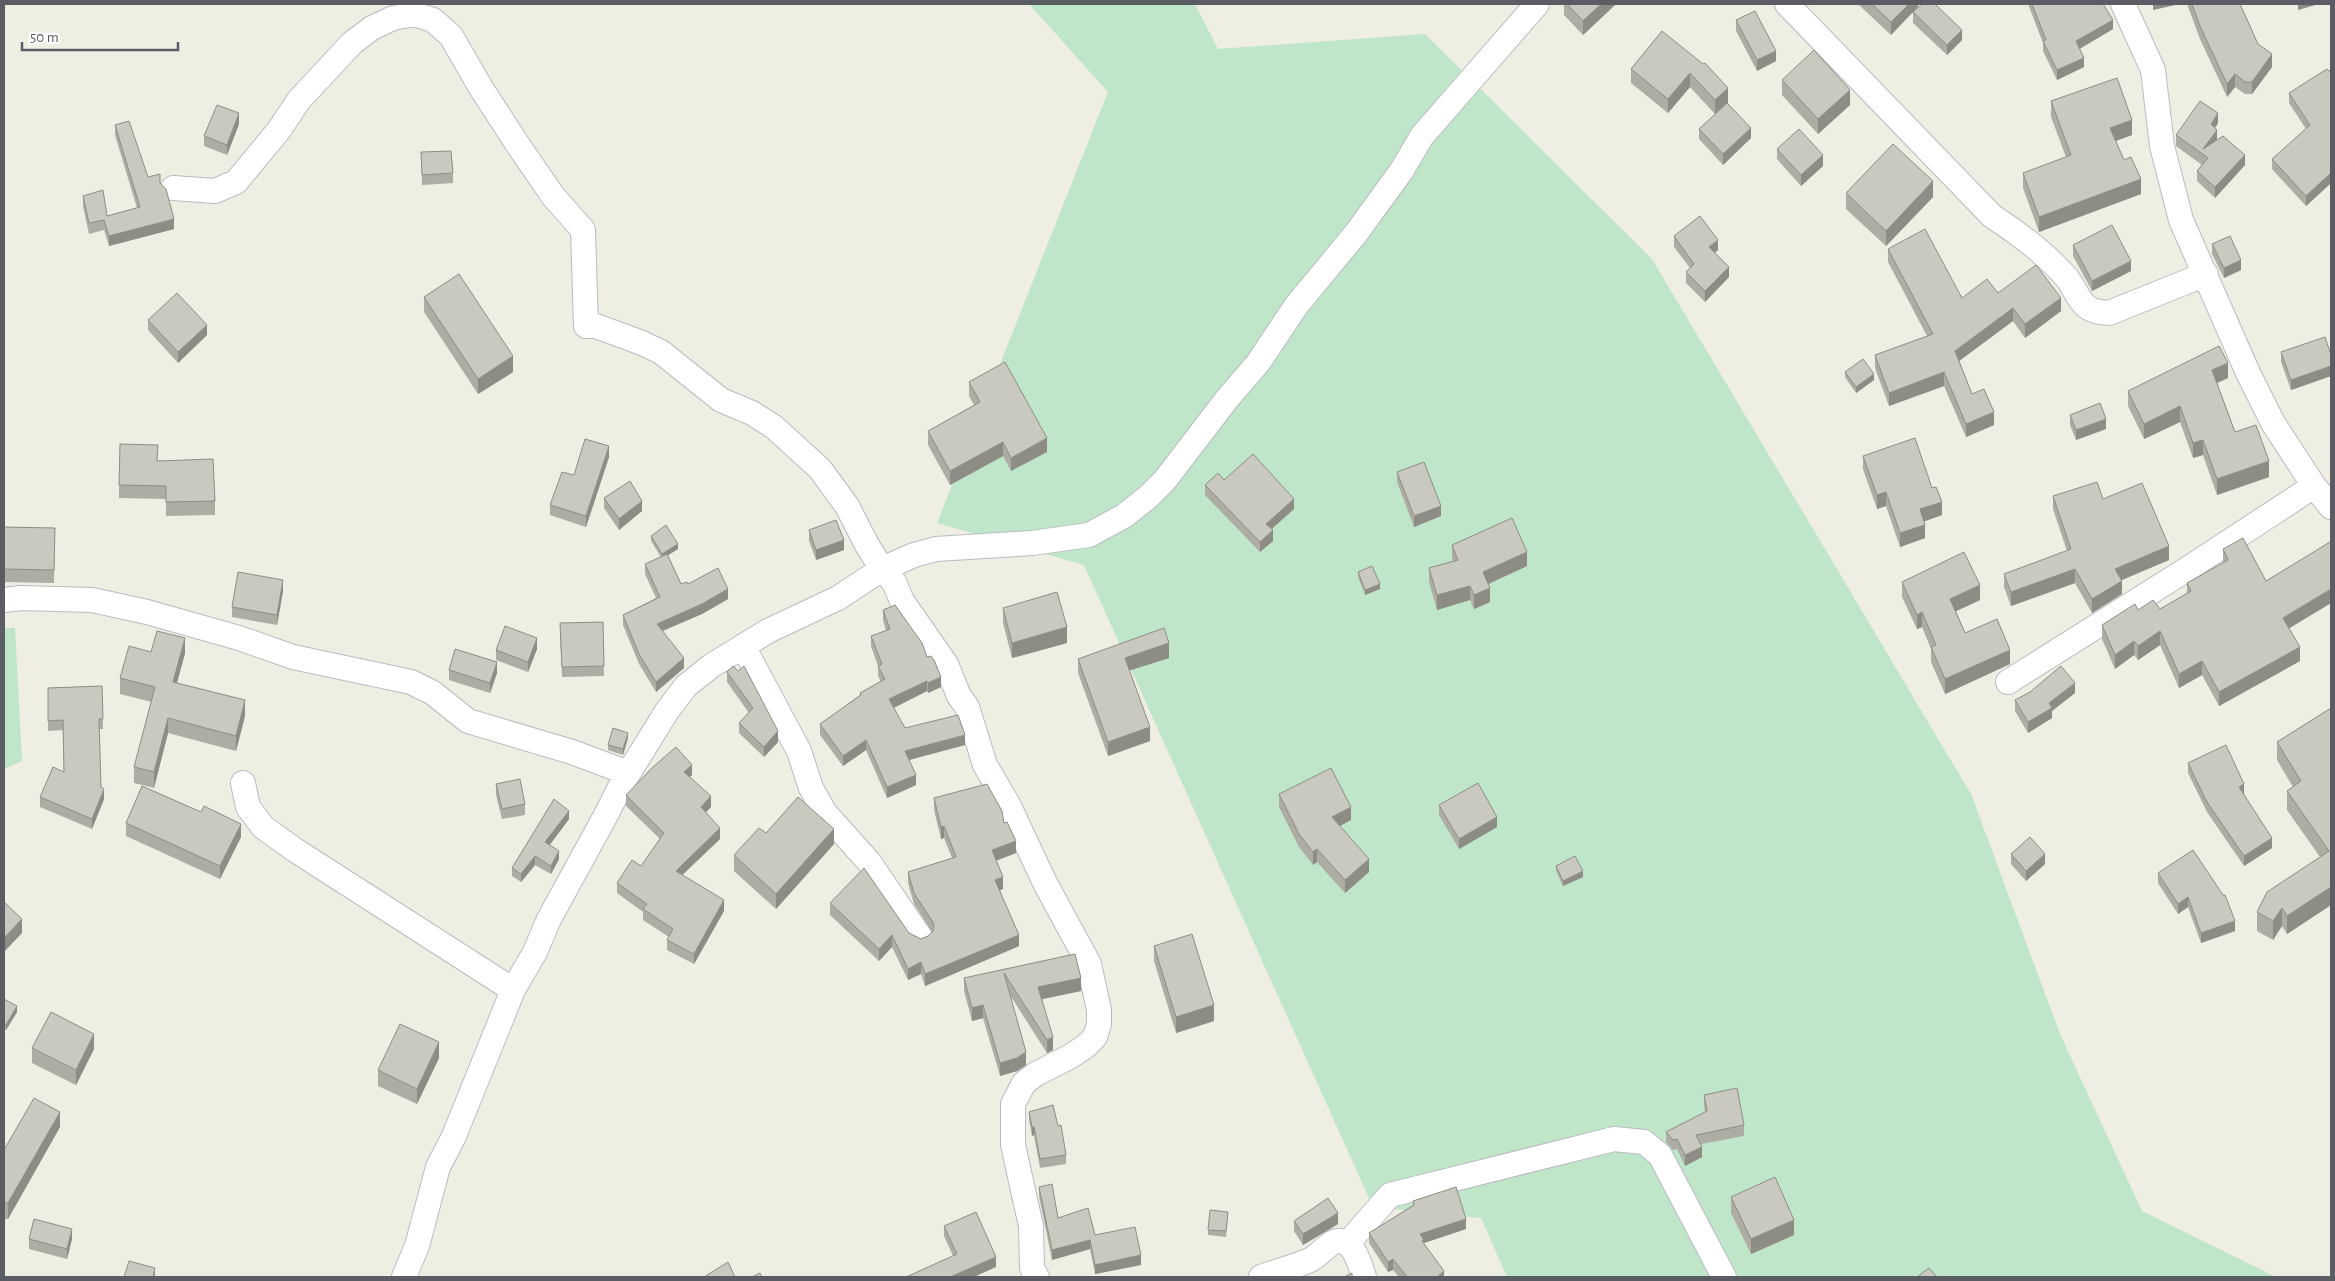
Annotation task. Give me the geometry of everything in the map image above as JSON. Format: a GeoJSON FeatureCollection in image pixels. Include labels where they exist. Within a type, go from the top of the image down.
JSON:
{"type":"FeatureCollection","features":[{"type":"Feature","properties":{"kind":"street"},"geometry":{"type":"LineString","coordinates":[[404,1277],[419,1238],[438,1167],[454,1136],[513,990],[628,773],[667,711],[686,686],[711,666],[768,631],[838,598],[882,569],[914,555],[936,549],[1032,543],[1089,534],[1124,516],[1148,497],[1165,480],[1227,399],[1258,363],[1296,306],[1357,232],[1402,170],[1428,129],[1537,4]]}},
{"type":"Feature","properties":{"kind":"street"},"geometry":{"type":"LineString","coordinates":[[1787,4],[1992,216],[2014,231],[2047,259],[2066,278],[2085,305],[2095,312],[2109,313],[2206,274]]}},
{"type":"Feature","properties":{"kind":"street"},"geometry":{"type":"LineString","coordinates":[[2123,4],[2153,70],[2162,146],[2181,220],[2248,373],[2274,423],[2314,486],[2331,507]]}},
{"type":"Feature","properties":{"kind":"street"},"geometry":{"type":"LineString","coordinates":[[173,188],[215,191],[236,182],[279,130],[298,100],[352,43],[372,28],[393,18],[414,14],[433,20],[452,36],[481,88],[552,196],[583,230],[586,326],[596,326],[661,352],[721,400],[752,413],[774,427],[820,469],[847,506],[867,545],[882,569],[894,582],[902,601],[946,664],[959,696],[967,708],[985,765],[1009,806],[1045,884],[1089,964],[1099,1010],[1099,1024],[1095,1037],[1071,1056],[1024,1082],[1013,1104],[1013,1145],[1031,1226],[1032,1268],[1037,1277]]}},
{"type":"Feature","properties":{"kind":"street"},"geometry":{"type":"LineString","coordinates":[[2008,682],[2192,566],[2314,486]]}},
{"type":"Feature","properties":{"kind":"street"},"geometry":{"type":"LineString","coordinates":[[4,600],[21,598],[92,600],[147,612],[239,638],[293,657],[411,682],[433,693],[468,720],[572,752],[628,773]]}},
{"type":"Feature","properties":{"kind":"street"},"geometry":{"type":"LineString","coordinates":[[743,646],[799,750],[811,788],[825,813],[869,862],[920,936]]}},
{"type":"Feature","properties":{"kind":"street"},"geometry":{"type":"LineString","coordinates":[[243,783],[248,807],[263,827],[513,990]]}},
{"type":"Feature","properties":{"kind":"street"},"geometry":{"type":"LineString","coordinates":[[1348,1243],[1390,1195],[1614,1139],[1644,1142],[1660,1154],[1724,1277]]}},
{"type":"Feature","properties":{"kind":"street"},"geometry":{"type":"LineString","coordinates":[[1262,1277],[1313,1258],[1336,1241],[1348,1243],[1360,1262],[1364,1277]]}},
{"type":"Feature","properties":{"kind":"green space"},"geometry":{"type":"Polygon","coordinates":[[[1029,4],[1195,4],[1218,49],[1425,34],[1652,259],[1971,794],[2060,1034],[2142,1211],[2276,1277],[1507,1277],[1481,1218],[1373,1207],[1084,565],[937,523],[1108,92],[1029,4]]]}},
{"type":"Feature","properties":{"kind":"green space"},"geometry":{"type":"Polygon","coordinates":[[[4,628],[15,628],[22,761],[4,769],[4,628]]]}},
{"type":"Feature","properties":{"kind":"building"},"geometry":{"type":"Polygon","coordinates":[[[1567,4],[1601,4],[1583,21],[1567,4]]]}},
{"type":"Feature","properties":{"kind":"building"},"geometry":{"type":"Polygon","coordinates":[[[1872,4],[1909,4],[1891,22],[1872,4]]]}},
{"type":"Feature","properties":{"kind":"building"},"geometry":{"type":"Polygon","coordinates":[[[1922,4],[1935,4],[1962,30],[1947,45],[1913,12],[1922,4]]]}},
{"type":"Feature","properties":{"kind":"building"},"geometry":{"type":"Polygon","coordinates":[[[2032,4],[2103,4],[2113,20],[2076,41],[2084,58],[2057,70],[2043,41],[2046,40],[2032,4]]]}},
{"type":"Feature","properties":{"kind":"building"},"geometry":{"type":"Polygon","coordinates":[[[2192,4],[2240,4],[2258,44],[2272,54],[2252,82],[2245,82],[2235,74],[2227,84],[2192,4]]]}},
{"type":"Feature","properties":{"kind":"building"},"geometry":{"type":"Polygon","coordinates":[[[1755,11],[1776,51],[1757,60],[1736,20],[1755,11]]]}},
{"type":"Feature","properties":{"kind":"building"},"geometry":{"type":"Polygon","coordinates":[[[1662,31],[1703,64],[1705,63],[1728,88],[1715,100],[1690,73],[1668,99],[1631,69],[1662,31]]]}},
{"type":"Feature","properties":{"kind":"building"},"geometry":{"type":"Polygon","coordinates":[[[1814,50],[1850,90],[1818,119],[1782,80],[1814,50]]]}},
{"type":"Feature","properties":{"kind":"building"},"geometry":{"type":"Polygon","coordinates":[[[2327,69],[2331,70],[2331,173],[2306,196],[2272,159],[2310,125],[2289,93],[2327,69]]]}},
{"type":"Feature","properties":{"kind":"building"},"geometry":{"type":"Polygon","coordinates":[[[2117,78],[2132,120],[2110,128],[2124,160],[2131,157],[2141,179],[2039,217],[2023,173],[2071,155],[2051,101],[2117,78]]]}},
{"type":"Feature","properties":{"kind":"building"},"geometry":{"type":"Polygon","coordinates":[[[2200,101],[2218,113],[2211,124],[2217,130],[2203,149],[2223,136],[2245,155],[2215,187],[2197,171],[2208,158],[2176,135],[2200,101]]]}},
{"type":"Feature","properties":{"kind":"building"},"geometry":{"type":"Polygon","coordinates":[[[1727,103],[1751,128],[1723,154],[1699,129],[1727,103]]]}},
{"type":"Feature","properties":{"kind":"building"},"geometry":{"type":"Polygon","coordinates":[[[217,105],[239,113],[227,145],[204,136],[217,105]]]}},
{"type":"Feature","properties":{"kind":"building"},"geometry":{"type":"Polygon","coordinates":[[[129,121],[148,177],[160,174],[160,183],[166,189],[174,219],[109,236],[104,220],[89,223],[83,196],[103,190],[107,216],[140,207],[115,125],[129,121]]]}},
{"type":"Feature","properties":{"kind":"building"},"geometry":{"type":"Polygon","coordinates":[[[1799,129],[1823,155],[1801,175],[1777,149],[1799,129]]]}},
{"type":"Feature","properties":{"kind":"building"},"geometry":{"type":"Polygon","coordinates":[[[1893,144],[1933,181],[1886,231],[1846,193],[1893,144]]]}},
{"type":"Feature","properties":{"kind":"building"},"geometry":{"type":"Polygon","coordinates":[[[451,151],[453,173],[422,175],[421,152],[451,151]]]}},
{"type":"Feature","properties":{"kind":"building"},"geometry":{"type":"Polygon","coordinates":[[[1700,216],[1718,240],[1709,247],[1729,267],[1705,291],[1686,272],[1694,264],[1674,236],[1700,216]]]}},
{"type":"Feature","properties":{"kind":"building"},"geometry":{"type":"Polygon","coordinates":[[[2112,225],[2131,261],[2092,281],[2073,245],[2112,225]]]}},
{"type":"Feature","properties":{"kind":"building"},"geometry":{"type":"Polygon","coordinates":[[[1925,229],[1962,298],[1987,279],[1998,293],[2036,265],[2061,298],[2025,324],[2013,308],[1955,351],[1972,394],[1984,389],[1994,412],[1966,424],[1944,372],[1889,393],[1875,355],[1933,334],[1888,249],[1925,229]]]}},
{"type":"Feature","properties":{"kind":"building"},"geometry":{"type":"Polygon","coordinates":[[[2230,236],[2241,260],[2224,268],[2212,244],[2230,236]]]}},
{"type":"Feature","properties":{"kind":"building"},"geometry":{"type":"Polygon","coordinates":[[[459,274],[513,356],[478,379],[424,297],[459,274]]]}},
{"type":"Feature","properties":{"kind":"building"},"geometry":{"type":"Polygon","coordinates":[[[177,293],[207,325],[178,352],[148,320],[177,293]]]}},
{"type":"Feature","properties":{"kind":"building"},"geometry":{"type":"Polygon","coordinates":[[[2325,337],[2331,355],[2331,366],[2291,380],[2281,352],[2325,337]]]}},
{"type":"Feature","properties":{"kind":"building"},"geometry":{"type":"Polygon","coordinates":[[[2219,346],[2228,363],[2212,370],[2235,432],[2256,425],[2269,461],[2217,479],[2203,440],[2193,443],[2180,406],[2144,424],[2128,391],[2219,346]]]}},
{"type":"Feature","properties":{"kind":"building"},"geometry":{"type":"Polygon","coordinates":[[[1863,359],[1874,374],[1856,387],[1845,372],[1863,359]]]}},
{"type":"Feature","properties":{"kind":"building"},"geometry":{"type":"Polygon","coordinates":[[[1005,362],[1047,438],[1011,458],[1003,442],[950,471],[928,431],[980,402],[969,382],[1005,362]]]}},
{"type":"Feature","properties":{"kind":"building"},"geometry":{"type":"Polygon","coordinates":[[[2100,403],[2106,419],[2076,430],[2070,415],[2100,403]]]}},
{"type":"Feature","properties":{"kind":"building"},"geometry":{"type":"Polygon","coordinates":[[[1915,438],[1932,488],[1936,487],[1942,502],[1920,509],[1925,525],[1900,533],[1886,492],[1877,495],[1863,456],[1915,438]]]}},
{"type":"Feature","properties":{"kind":"building"},"geometry":{"type":"Polygon","coordinates":[[[585,439],[609,446],[586,516],[550,505],[562,472],[574,475],[585,439]]]}},
{"type":"Feature","properties":{"kind":"building"},"geometry":{"type":"Polygon","coordinates":[[[120,444],[158,445],[157,461],[213,459],[215,501],[166,502],[166,486],[119,485],[120,444]]]}},
{"type":"Feature","properties":{"kind":"building"},"geometry":{"type":"Polygon","coordinates":[[[1253,454],[1294,499],[1266,524],[1273,530],[1260,542],[1205,485],[1218,473],[1224,480],[1253,454]]]}},
{"type":"Feature","properties":{"kind":"building"},"geometry":{"type":"Polygon","coordinates":[[[1424,462],[1441,506],[1414,516],[1397,472],[1424,462]]]}},
{"type":"Feature","properties":{"kind":"building"},"geometry":{"type":"Polygon","coordinates":[[[630,481],[642,501],[619,519],[604,498],[630,481]]]}},
{"type":"Feature","properties":{"kind":"building"},"geometry":{"type":"Polygon","coordinates":[[[2097,482],[2103,499],[2142,483],[2169,546],[2115,569],[2122,581],[2092,599],[2075,569],[2011,592],[2004,574],[2071,549],[2053,496],[2097,482]]]}},
{"type":"Feature","properties":{"kind":"building"},"geometry":{"type":"Polygon","coordinates":[[[1512,518],[1527,552],[1483,572],[1490,588],[1474,595],[1470,586],[1437,595],[1429,568],[1458,560],[1452,545],[1512,518]]]}},
{"type":"Feature","properties":{"kind":"building"},"geometry":{"type":"Polygon","coordinates":[[[836,520],[844,540],[816,550],[809,530],[836,520]]]}},
{"type":"Feature","properties":{"kind":"building"},"geometry":{"type":"Polygon","coordinates":[[[666,525],[678,544],[662,554],[651,536],[666,525]]]}},
{"type":"Feature","properties":{"kind":"building"},"geometry":{"type":"Polygon","coordinates":[[[4,527],[55,528],[54,570],[4,569],[4,527]]]}},
{"type":"Feature","properties":{"kind":"building"},"geometry":{"type":"Polygon","coordinates":[[[2243,538],[2266,581],[2330,542],[2331,589],[2283,618],[2300,647],[2219,692],[2202,661],[2179,674],[2160,631],[2138,646],[2134,641],[2115,655],[2102,625],[2135,604],[2138,610],[2153,600],[2160,609],[2191,591],[2187,583],[2228,560],[2223,549],[2243,538]]]}},
{"type":"Feature","properties":{"kind":"building"},"geometry":{"type":"Polygon","coordinates":[[[1964,552],[1980,585],[1950,599],[1965,633],[1997,619],[2010,650],[1945,679],[1931,647],[1936,645],[1922,612],[1917,615],[1902,582],[1964,552]]]}},
{"type":"Feature","properties":{"kind":"building"},"geometry":{"type":"Polygon","coordinates":[[[667,554],[681,584],[687,582],[688,584],[718,568],[728,589],[702,604],[657,624],[684,658],[656,682],[639,654],[623,615],[660,597],[645,564],[667,554]]]}},
{"type":"Feature","properties":{"kind":"building"},"geometry":{"type":"Polygon","coordinates":[[[1372,566],[1380,584],[1365,590],[1358,572],[1372,566]]]}},
{"type":"Feature","properties":{"kind":"building"},"geometry":{"type":"Polygon","coordinates":[[[238,572],[283,580],[277,615],[232,607],[238,572]]]}},
{"type":"Feature","properties":{"kind":"building"},"geometry":{"type":"Polygon","coordinates":[[[1057,592],[1067,627],[1012,643],[1003,608],[1057,592]]]}},
{"type":"Feature","properties":{"kind":"building"},"geometry":{"type":"Polygon","coordinates":[[[895,605],[922,643],[927,657],[931,656],[934,660],[941,677],[928,683],[927,681],[889,699],[905,728],[958,715],[965,735],[905,751],[916,775],[887,787],[866,740],[843,756],[820,724],[861,695],[860,693],[885,679],[878,666],[882,664],[871,636],[890,629],[883,610],[895,605]]]}},
{"type":"Feature","properties":{"kind":"building"},"geometry":{"type":"Polygon","coordinates":[[[603,622],[604,666],[562,667],[560,623],[603,622]]]}},
{"type":"Feature","properties":{"kind":"building"},"geometry":{"type":"Polygon","coordinates":[[[505,626],[537,638],[528,662],[496,650],[505,626]]]}},
{"type":"Feature","properties":{"kind":"building"},"geometry":{"type":"Polygon","coordinates":[[[1164,628],[1169,643],[1125,658],[1150,727],[1108,742],[1078,659],[1164,628]]]}},
{"type":"Feature","properties":{"kind":"building"},"geometry":{"type":"Polygon","coordinates":[[[157,631],[185,638],[173,682],[245,700],[236,736],[168,718],[154,772],[134,767],[155,687],[120,678],[129,646],[151,652],[157,631]]]}},
{"type":"Feature","properties":{"kind":"building"},"geometry":{"type":"Polygon","coordinates":[[[455,649],[497,662],[490,683],[449,670],[455,649]]]}},
{"type":"Feature","properties":{"kind":"building"},"geometry":{"type":"Polygon","coordinates":[[[733,666],[738,671],[744,666],[778,731],[764,747],[739,723],[753,708],[727,672],[733,666]]]}},
{"type":"Feature","properties":{"kind":"building"},"geometry":{"type":"Polygon","coordinates":[[[2061,666],[2075,683],[2049,703],[2052,708],[2028,722],[2015,700],[2030,692],[2061,666]]]}},
{"type":"Feature","properties":{"kind":"building"},"geometry":{"type":"Polygon","coordinates":[[[102,686],[103,719],[99,719],[101,787],[104,789],[92,819],[40,797],[53,767],[64,772],[63,720],[48,721],[48,688],[102,686]]]}},
{"type":"Feature","properties":{"kind":"building"},"geometry":{"type":"Polygon","coordinates":[[[2331,708],[2331,887],[2287,916],[2282,908],[2273,921],[2257,912],[2267,892],[2329,851],[2287,791],[2301,781],[2277,742],[2331,708]]]}},
{"type":"Feature","properties":{"kind":"building"},"geometry":{"type":"Polygon","coordinates":[[[613,728],[628,733],[623,749],[608,745],[613,728]]]}},
{"type":"Feature","properties":{"kind":"building"},"geometry":{"type":"Polygon","coordinates":[[[2226,745],[2244,784],[2239,787],[2272,838],[2244,856],[2207,802],[2188,763],[2226,745]]]}},
{"type":"Feature","properties":{"kind":"building"},"geometry":{"type":"Polygon","coordinates":[[[676,747],[692,765],[684,772],[711,796],[701,807],[720,828],[676,871],[724,900],[694,954],[667,940],[673,929],[643,909],[647,904],[617,883],[632,860],[641,866],[664,833],[626,795],[653,767],[676,747]]]}},
{"type":"Feature","properties":{"kind":"building"},"geometry":{"type":"Polygon","coordinates":[[[1331,768],[1351,807],[1332,817],[1369,859],[1345,880],[1317,849],[1313,852],[1299,834],[1279,794],[1331,768]]]}},
{"type":"Feature","properties":{"kind":"building"},"geometry":{"type":"Polygon","coordinates":[[[520,779],[525,804],[502,809],[496,784],[520,779]]]}},
{"type":"Feature","properties":{"kind":"building"},"geometry":{"type":"Polygon","coordinates":[[[1478,783],[1497,817],[1459,839],[1439,805],[1478,783]]]}},
{"type":"Feature","properties":{"kind":"building"},"geometry":{"type":"Polygon","coordinates":[[[987,784],[1002,811],[1004,823],[1007,822],[1016,841],[992,850],[1003,877],[995,880],[1019,935],[925,974],[921,962],[908,969],[892,935],[879,949],[830,903],[864,868],[909,933],[921,939],[928,936],[933,931],[934,924],[914,893],[908,872],[956,857],[944,826],[941,827],[934,798],[987,784]]]}},
{"type":"Feature","properties":{"kind":"building"},"geometry":{"type":"Polygon","coordinates":[[[142,786],[201,812],[204,806],[241,824],[220,866],[126,823],[142,786]]]}},
{"type":"Feature","properties":{"kind":"building"},"geometry":{"type":"Polygon","coordinates":[[[798,797],[834,829],[776,894],[734,855],[759,828],[766,833],[798,797]]]}},
{"type":"Feature","properties":{"kind":"building"},"geometry":{"type":"Polygon","coordinates":[[[554,799],[569,811],[545,842],[559,851],[551,866],[535,856],[521,874],[512,868],[554,799]]]}},
{"type":"Feature","properties":{"kind":"building"},"geometry":{"type":"Polygon","coordinates":[[[2030,837],[2045,854],[2026,871],[2011,854],[2030,837]]]}},
{"type":"Feature","properties":{"kind":"building"},"geometry":{"type":"Polygon","coordinates":[[[2193,850],[2223,895],[2225,895],[2235,921],[2201,933],[2188,897],[2178,904],[2158,873],[2193,850]]]}},
{"type":"Feature","properties":{"kind":"building"},"geometry":{"type":"Polygon","coordinates":[[[1575,856],[1583,871],[1563,881],[1556,866],[1575,856]]]}},
{"type":"Feature","properties":{"kind":"building"},"geometry":{"type":"Polygon","coordinates":[[[4,902],[22,919],[4,938],[4,902]]]}},
{"type":"Feature","properties":{"kind":"building"},"geometry":{"type":"Polygon","coordinates":[[[1192,934],[1214,1005],[1176,1017],[1154,946],[1192,934]]]}},
{"type":"Feature","properties":{"kind":"building"},"geometry":{"type":"Polygon","coordinates":[[[1075,954],[1081,978],[1038,987],[1053,1037],[1047,1040],[1004,973],[1026,1052],[1017,1058],[1000,1063],[983,1005],[972,1008],[964,978],[1075,954]]]}},
{"type":"Feature","properties":{"kind":"building"},"geometry":{"type":"Polygon","coordinates":[[[4,999],[17,1006],[6,1025],[4,1024],[4,999]]]}},
{"type":"Feature","properties":{"kind":"building"},"geometry":{"type":"Polygon","coordinates":[[[51,1012],[94,1034],[76,1070],[32,1048],[51,1012]]]}},
{"type":"Feature","properties":{"kind":"building"},"geometry":{"type":"Polygon","coordinates":[[[400,1024],[439,1042],[417,1089],[378,1070],[400,1024]]]}},
{"type":"Feature","properties":{"kind":"building"},"geometry":{"type":"Polygon","coordinates":[[[1737,1088],[1744,1125],[1696,1135],[1702,1147],[1685,1155],[1677,1139],[1673,1140],[1666,1132],[1707,1111],[1704,1095],[1737,1088]]]}},
{"type":"Feature","properties":{"kind":"building"},"geometry":{"type":"Polygon","coordinates":[[[34,1098],[60,1112],[8,1203],[4,1203],[4,1150],[34,1098]]]}},
{"type":"Feature","properties":{"kind":"building"},"geometry":{"type":"Polygon","coordinates":[[[1053,1105],[1058,1126],[1061,1125],[1066,1155],[1040,1159],[1029,1112],[1053,1105]]]}},
{"type":"Feature","properties":{"kind":"building"},"geometry":{"type":"Polygon","coordinates":[[[1775,1177],[1794,1220],[1751,1239],[1731,1197],[1775,1177]]]}},
{"type":"Feature","properties":{"kind":"building"},"geometry":{"type":"Polygon","coordinates":[[[1052,1184],[1058,1218],[1088,1208],[1095,1235],[1135,1227],[1141,1255],[1095,1265],[1090,1240],[1052,1250],[1039,1187],[1052,1184]]]}},
{"type":"Feature","properties":{"kind":"building"},"geometry":{"type":"Polygon","coordinates":[[[1456,1187],[1466,1219],[1420,1234],[1424,1240],[1422,1241],[1444,1271],[1437,1277],[1407,1277],[1393,1259],[1388,1262],[1369,1233],[1414,1205],[1413,1201],[1456,1187]]]}},
{"type":"Feature","properties":{"kind":"building"},"geometry":{"type":"Polygon","coordinates":[[[1328,1198],[1338,1213],[1303,1234],[1294,1221],[1328,1198]]]}},
{"type":"Feature","properties":{"kind":"building"},"geometry":{"type":"Polygon","coordinates":[[[1210,1210],[1228,1212],[1226,1231],[1208,1230],[1210,1210]]]}},
{"type":"Feature","properties":{"kind":"building"},"geometry":{"type":"Polygon","coordinates":[[[976,1212],[996,1257],[950,1277],[906,1277],[957,1254],[944,1226],[976,1212]]]}},
{"type":"Feature","properties":{"kind":"building"},"geometry":{"type":"Polygon","coordinates":[[[34,1219],[72,1229],[67,1249],[29,1239],[34,1219]]]}},
{"type":"Feature","properties":{"kind":"building"},"geometry":{"type":"Polygon","coordinates":[[[129,1261],[155,1268],[153,1277],[124,1277],[129,1261]]]}},
{"type":"Feature","properties":{"kind":"building"},"geometry":{"type":"Polygon","coordinates":[[[728,1262],[735,1277],[704,1277],[728,1262]]]}},
{"type":"Feature","properties":{"kind":"building"},"geometry":{"type":"Polygon","coordinates":[[[1929,1268],[1937,1277],[1917,1277],[1929,1268]]]}},
{"type":"Feature","properties":{"kind":"building"},"geometry":{"type":"Polygon","coordinates":[[[760,1273],[762,1277],[752,1277],[760,1273]]]}},
{"type":"Feature","properties":{"kind":"building"},"geometry":{"type":"Polygon","coordinates":[[[1352,1273],[1352,1277],[1344,1277],[1352,1273]]]}}]}
